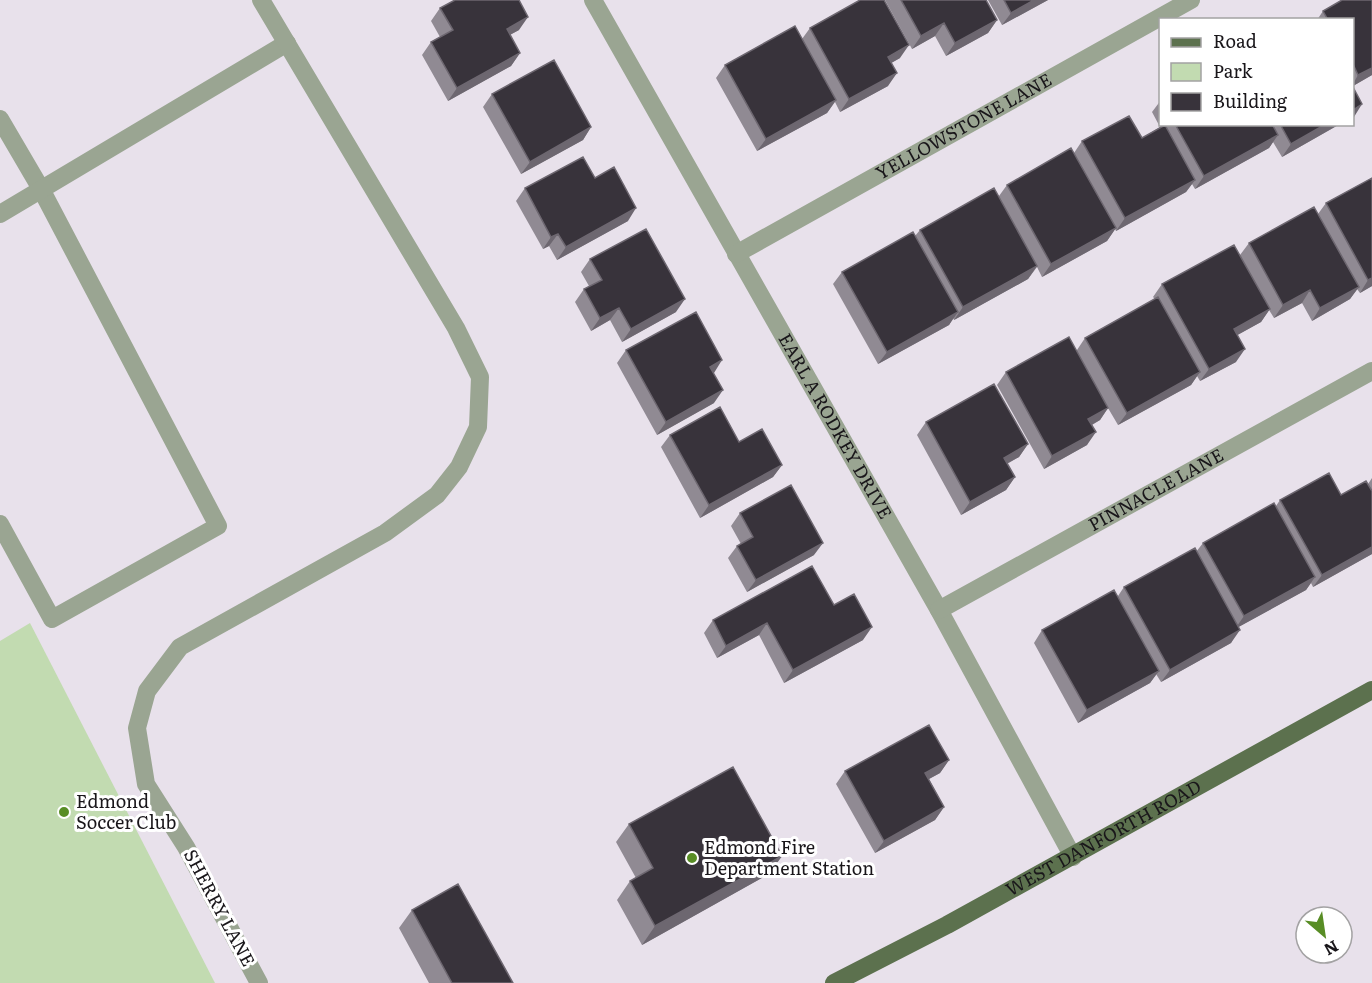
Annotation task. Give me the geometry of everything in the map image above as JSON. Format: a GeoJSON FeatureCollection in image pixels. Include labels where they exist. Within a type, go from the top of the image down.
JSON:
{"type":"FeatureCollection","features":[{"type":"Feature","properties":{"kind":"main road","name":"WEST DANFORTH ROAD"},"geometry":{"type":"LineString","coordinates":[[834,983],[947,926],[1372,690]]}},
{"type":"Feature","properties":{"kind":"street","name":"SHERRY LANE"},"geometry":{"type":"LineString","coordinates":[[259,983],[186,847],[146,784],[137,728],[147,691],[180,647],[385,533],[437,495],[459,467],[478,428],[480,377],[456,328],[261,0]]}},
{"type":"Feature","properties":{"kind":"street","name":"EARL A RODKEY DRIVE"},"geometry":{"type":"LineString","coordinates":[[593,0],[939,610],[1073,857]]}},
{"type":"Feature","properties":{"kind":"street","name":"YELLOWSTONE LANE"},"geometry":{"type":"LineString","coordinates":[[736,254],[1191,0]]}},
{"type":"Feature","properties":{"kind":"street"},"geometry":{"type":"LineString","coordinates":[[0,214],[287,43]]}},
{"type":"Feature","properties":{"kind":"street"},"geometry":{"type":"LineString","coordinates":[[0,119],[41,189],[218,526],[52,619],[0,524]]}},
{"type":"Feature","properties":{"kind":"street","name":"PINNACLE LANE"},"geometry":{"type":"LineString","coordinates":[[939,610],[1372,371]]}},
{"type":"Feature","properties":{"kind":"green space","name":"Edmond Soccer Club"},"geometry":{"type":"Polygon","coordinates":[[[30,623],[215,983],[0,983],[0,641],[30,623]]]}},
{"type":"Feature","properties":{"kind":"building"},"geometry":{"type":"Polygon","coordinates":[[[455,0],[519,0],[528,17],[507,29],[520,53],[457,88],[431,42],[453,30],[440,8],[455,0]]]}},
{"type":"Feature","properties":{"kind":"building"},"geometry":{"type":"Polygon","coordinates":[[[860,0],[884,0],[909,45],[888,57],[897,73],[849,99],[810,28],[860,0]]]}},
{"type":"Feature","properties":{"kind":"building"},"geometry":{"type":"Polygon","coordinates":[[[901,0],[986,0],[997,20],[955,43],[944,23],[921,36],[901,0]]]}},
{"type":"Feature","properties":{"kind":"building"},"geometry":{"type":"Polygon","coordinates":[[[1004,0],[1034,0],[1011,13],[1004,0]]]}},
{"type":"Feature","properties":{"kind":"building"},"geometry":{"type":"Polygon","coordinates":[[[1342,0],[1372,0],[1372,68],[1358,75],[1354,66],[1354,18],[1327,18],[1323,11],[1342,0]]]}},
{"type":"Feature","properties":{"kind":"building"},"geometry":{"type":"Polygon","coordinates":[[[795,26],[836,100],[766,139],[725,65],[795,26]]]}},
{"type":"Feature","properties":{"kind":"building"},"geometry":{"type":"Polygon","coordinates":[[[554,60],[591,127],[530,162],[492,94],[554,60]]]}},
{"type":"Feature","properties":{"kind":"building"},"geometry":{"type":"Polygon","coordinates":[[[1354,89],[1362,104],[1354,109],[1354,89]]]}},
{"type":"Feature","properties":{"kind":"building"},"geometry":{"type":"Polygon","coordinates":[[[1129,116],[1142,138],[1166,126],[1195,180],[1125,218],[1082,141],[1129,116]]]}},
{"type":"Feature","properties":{"kind":"building"},"geometry":{"type":"Polygon","coordinates":[[[1176,126],[1273,126],[1278,135],[1204,176],[1176,126]]]}},
{"type":"Feature","properties":{"kind":"building"},"geometry":{"type":"Polygon","coordinates":[[[1281,126],[1322,126],[1291,144],[1281,126]]]}},
{"type":"Feature","properties":{"kind":"building"},"geometry":{"type":"Polygon","coordinates":[[[1071,148],[1116,228],[1051,264],[1007,185],[1071,148]]]}},
{"type":"Feature","properties":{"kind":"building"},"geometry":{"type":"Polygon","coordinates":[[[583,157],[595,178],[614,167],[636,208],[566,247],[558,234],[551,237],[525,188],[583,157]]]}},
{"type":"Feature","properties":{"kind":"building"},"geometry":{"type":"Polygon","coordinates":[[[1372,178],[1372,278],[1368,280],[1326,203],[1372,178]]]}},
{"type":"Feature","properties":{"kind":"building"},"geometry":{"type":"Polygon","coordinates":[[[994,188],[1037,266],[963,307],[920,230],[994,188]]]}},
{"type":"Feature","properties":{"kind":"building"},"geometry":{"type":"Polygon","coordinates":[[[1314,207],[1359,287],[1320,308],[1310,290],[1283,305],[1249,243],[1314,207]]]}},
{"type":"Feature","properties":{"kind":"building"},"geometry":{"type":"Polygon","coordinates":[[[646,229],[685,299],[631,329],[619,308],[600,318],[584,289],[602,280],[590,259],[646,229]]]}},
{"type":"Feature","properties":{"kind":"building"},"geometry":{"type":"Polygon","coordinates":[[[913,232],[958,312],[887,352],[842,272],[913,232]]]}},
{"type":"Feature","properties":{"kind":"building"},"geometry":{"type":"Polygon","coordinates":[[[1234,245],[1270,309],[1234,329],[1245,349],[1209,369],[1162,284],[1234,245]]]}},
{"type":"Feature","properties":{"kind":"building"},"geometry":{"type":"Polygon","coordinates":[[[1158,297],[1200,372],[1127,413],[1085,338],[1158,297]]]}},
{"type":"Feature","properties":{"kind":"building"},"geometry":{"type":"Polygon","coordinates":[[[696,312],[722,360],[710,367],[723,390],[666,422],[626,350],[696,312]]]}},
{"type":"Feature","properties":{"kind":"building"},"geometry":{"type":"Polygon","coordinates":[[[1069,337],[1108,408],[1088,419],[1096,432],[1052,456],[1006,372],[1069,337]]]}},
{"type":"Feature","properties":{"kind":"building"},"geometry":{"type":"Polygon","coordinates":[[[994,384],[1028,444],[1004,458],[1015,477],[970,502],[926,422],[994,384]]]}},
{"type":"Feature","properties":{"kind":"building"},"geometry":{"type":"Polygon","coordinates":[[[720,407],[739,442],[762,429],[782,465],[709,505],[670,435],[720,407]]]}},
{"type":"Feature","properties":{"kind":"building"},"geometry":{"type":"Polygon","coordinates":[[[1329,473],[1341,495],[1366,481],[1372,491],[1372,547],[1322,575],[1280,500],[1329,473]]]}},
{"type":"Feature","properties":{"kind":"building"},"geometry":{"type":"Polygon","coordinates":[[[791,485],[823,543],[756,580],[737,546],[753,537],[740,513],[791,485]]]}},
{"type":"Feature","properties":{"kind":"building"},"geometry":{"type":"Polygon","coordinates":[[[1274,503],[1315,577],[1244,616],[1203,543],[1274,503]]]}},
{"type":"Feature","properties":{"kind":"building"},"geometry":{"type":"Polygon","coordinates":[[[1195,548],[1240,630],[1170,670],[1124,587],[1195,548]]]}},
{"type":"Feature","properties":{"kind":"building"},"geometry":{"type":"Polygon","coordinates":[[[812,566],[834,605],[854,594],[872,627],[793,670],[767,623],[726,646],[713,620],[812,566]]]}},
{"type":"Feature","properties":{"kind":"building"},"geometry":{"type":"Polygon","coordinates":[[[1114,590],[1159,671],[1087,710],[1042,630],[1114,590]]]}},
{"type":"Feature","properties":{"kind":"building"},"geometry":{"type":"Polygon","coordinates":[[[929,725],[949,760],[925,773],[944,807],[884,841],[845,771],[929,725]]]}},
{"type":"Feature","properties":{"kind":"building","name":"Edmond Fire Department Station"},"geometry":{"type":"Polygon","coordinates":[[[733,767],[782,856],[655,926],[630,881],[653,868],[629,824],[733,767]]]}},
{"type":"Feature","properties":{"kind":"building"},"geometry":{"type":"Polygon","coordinates":[[[458,884],[513,983],[452,983],[412,910],[458,884]]]}},
{"type":"Feature","properties":{"kind":"place","name":"Edmond Soccer Club"},"geometry":{"type":"Point","coordinates":[64,812]}},
{"type":"Feature","properties":{"kind":"place","name":"Edmond Fire Department Station"},"geometry":{"type":"Point","coordinates":[692,858]}}]}
